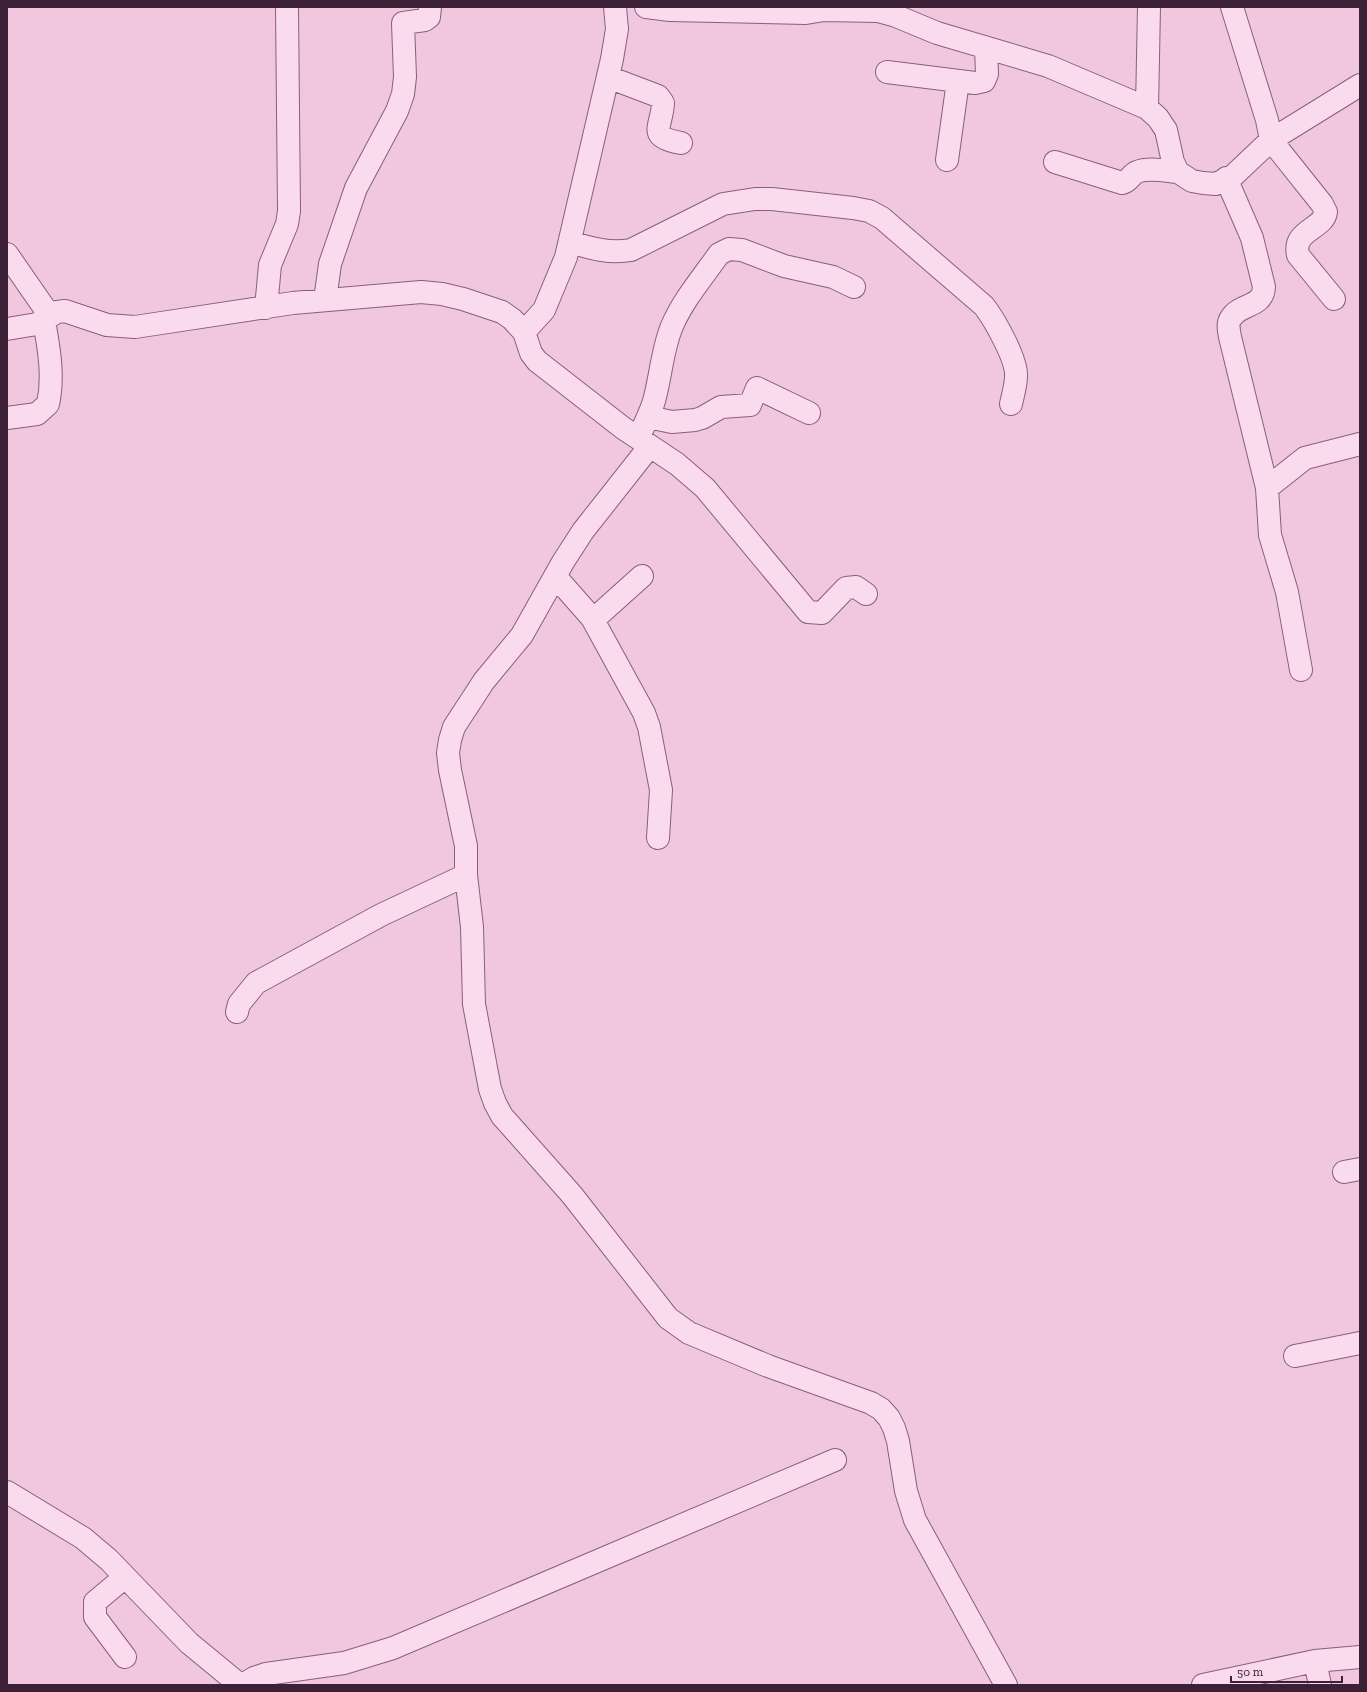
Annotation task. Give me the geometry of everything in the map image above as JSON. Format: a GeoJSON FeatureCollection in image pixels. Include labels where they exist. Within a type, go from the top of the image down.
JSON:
{"type":"FeatureCollection","features":[{"type":"Feature","properties":{"kind":"street"},"geometry":{"type":"LineString","coordinates":[[266,308],[270,265],[287,224],[290,211],[287,7]]}},
{"type":"Feature","properties":{"kind":"street"},"geometry":{"type":"LineString","coordinates":[[325,300],[330,264],[356,188],[397,111],[403,94],[405,77],[403,23],[424,20],[429,17],[430,7]]}},
{"type":"Feature","properties":{"kind":"street"},"geometry":{"type":"LineString","coordinates":[[524,332],[544,310],[566,257],[608,77],[617,29],[615,7]]}},
{"type":"Feature","properties":{"kind":"street"},"geometry":{"type":"LineString","coordinates":[[646,7],[670,10],[798,13],[824,10],[878,11],[896,16],[937,33],[1048,66],[1147,108],[1158,118],[1166,130],[1173,162],[1178,172]]}},
{"type":"Feature","properties":{"kind":"street"},"geometry":{"type":"LineString","coordinates":[[1147,108],[1149,7]]}},
{"type":"Feature","properties":{"kind":"street"},"geometry":{"type":"LineString","coordinates":[[1232,7],[1267,120],[1271,140],[1325,209],[1326,212],[1324,218],[1298,241],[1296,250],[1298,255],[1334,299]]}},
{"type":"Feature","properties":{"kind":"street"},"geometry":{"type":"LineString","coordinates":[[887,72],[975,83],[984,81],[987,74],[986,48]]}},
{"type":"Feature","properties":{"kind":"street"},"geometry":{"type":"LineString","coordinates":[[608,77],[658,96],[663,103],[663,110],[658,130],[660,135],[670,141],[681,143]]}},
{"type":"Feature","properties":{"kind":"street"},"geometry":{"type":"LineString","coordinates":[[947,160],[958,81]]}},
{"type":"Feature","properties":{"kind":"street"},"geometry":{"type":"LineString","coordinates":[[1055,162],[1122,183],[1126,183],[1136,172],[1144,170],[1178,172],[1192,181],[1216,184],[1234,175],[1271,140],[1360,85]]}},
{"type":"Feature","properties":{"kind":"street"},"geometry":{"type":"LineString","coordinates":[[1226,178],[1252,238],[1264,287],[1264,294],[1259,300],[1236,313],[1230,319],[1230,337],[1267,488],[1270,535],[1287,592],[1301,670]]}},
{"type":"Feature","properties":{"kind":"street"},"geometry":{"type":"LineString","coordinates":[[570,242],[607,252],[631,250],[723,204],[754,199],[772,199],[869,211],[888,223],[984,306],[993,317],[1015,365],[1016,376],[1012,404]]}},
{"type":"Feature","properties":{"kind":"street"},"geometry":{"type":"LineString","coordinates":[[854,287],[833,277],[784,266],[742,250],[729,249],[719,254],[679,311],[672,327],[663,355],[654,400],[648,417],[644,442],[582,531],[522,635],[484,681],[454,727],[448,753],[450,770],[466,846],[466,875],[472,927],[474,1004],[490,1089],[502,1116],[572,1195],[668,1318],[677,1326],[689,1333],[768,1366],[871,1403],[881,1409],[889,1418],[898,1441],[906,1491],[915,1520],[1006,1685]]}},
{"type":"Feature","properties":{"kind":"street"},"geometry":{"type":"LineString","coordinates":[[7,254],[47,319],[51,380],[48,404],[37,414],[7,418]]}},
{"type":"Feature","properties":{"kind":"street"},"geometry":{"type":"LineString","coordinates":[[7,329],[37,324],[57,312],[65,311],[107,325],[135,327],[325,300],[401,293],[421,292],[442,294],[463,299],[502,312],[512,319],[524,332],[531,353],[537,361],[644,442],[677,464],[705,488],[808,612],[822,613],[846,588],[856,587],[866,594]]}},
{"type":"Feature","properties":{"kind":"street"},"geometry":{"type":"LineString","coordinates":[[648,417],[672,422],[695,420],[702,418],[721,407],[750,405],[757,388],[809,413]]}},
{"type":"Feature","properties":{"kind":"street"},"geometry":{"type":"LineString","coordinates":[[1267,488],[1305,458],[1360,444]]}},
{"type":"Feature","properties":{"kind":"street"},"geometry":{"type":"LineString","coordinates":[[555,576],[593,620],[644,712],[661,790],[658,838]]}},
{"type":"Feature","properties":{"kind":"street"},"geometry":{"type":"LineString","coordinates":[[593,620],[642,576]]}},
{"type":"Feature","properties":{"kind":"street"},"geometry":{"type":"LineString","coordinates":[[237,1012],[239,1004],[256,984],[381,915],[466,875]]}},
{"type":"Feature","properties":{"kind":"street"},"geometry":{"type":"LineString","coordinates":[[1295,1356],[1360,1343]]}},
{"type":"Feature","properties":{"kind":"street"},"geometry":{"type":"LineString","coordinates":[[7,1492],[82,1538],[109,1560],[189,1643],[241,1685],[266,1674],[344,1662],[393,1648],[835,1460]]}},
{"type":"Feature","properties":{"kind":"street"},"geometry":{"type":"LineString","coordinates":[[125,1577],[95,1602],[94,1610],[95,1617],[125,1657]]}},
{"type":"Feature","properties":{"kind":"street"},"geometry":{"type":"LineString","coordinates":[[1203,1685],[1225,1683],[1315,1661],[1360,1657]]}},
{"type":"Feature","properties":{"kind":"street"},"geometry":{"type":"LineString","coordinates":[[1315,1661],[1320,1685]]}}]}
